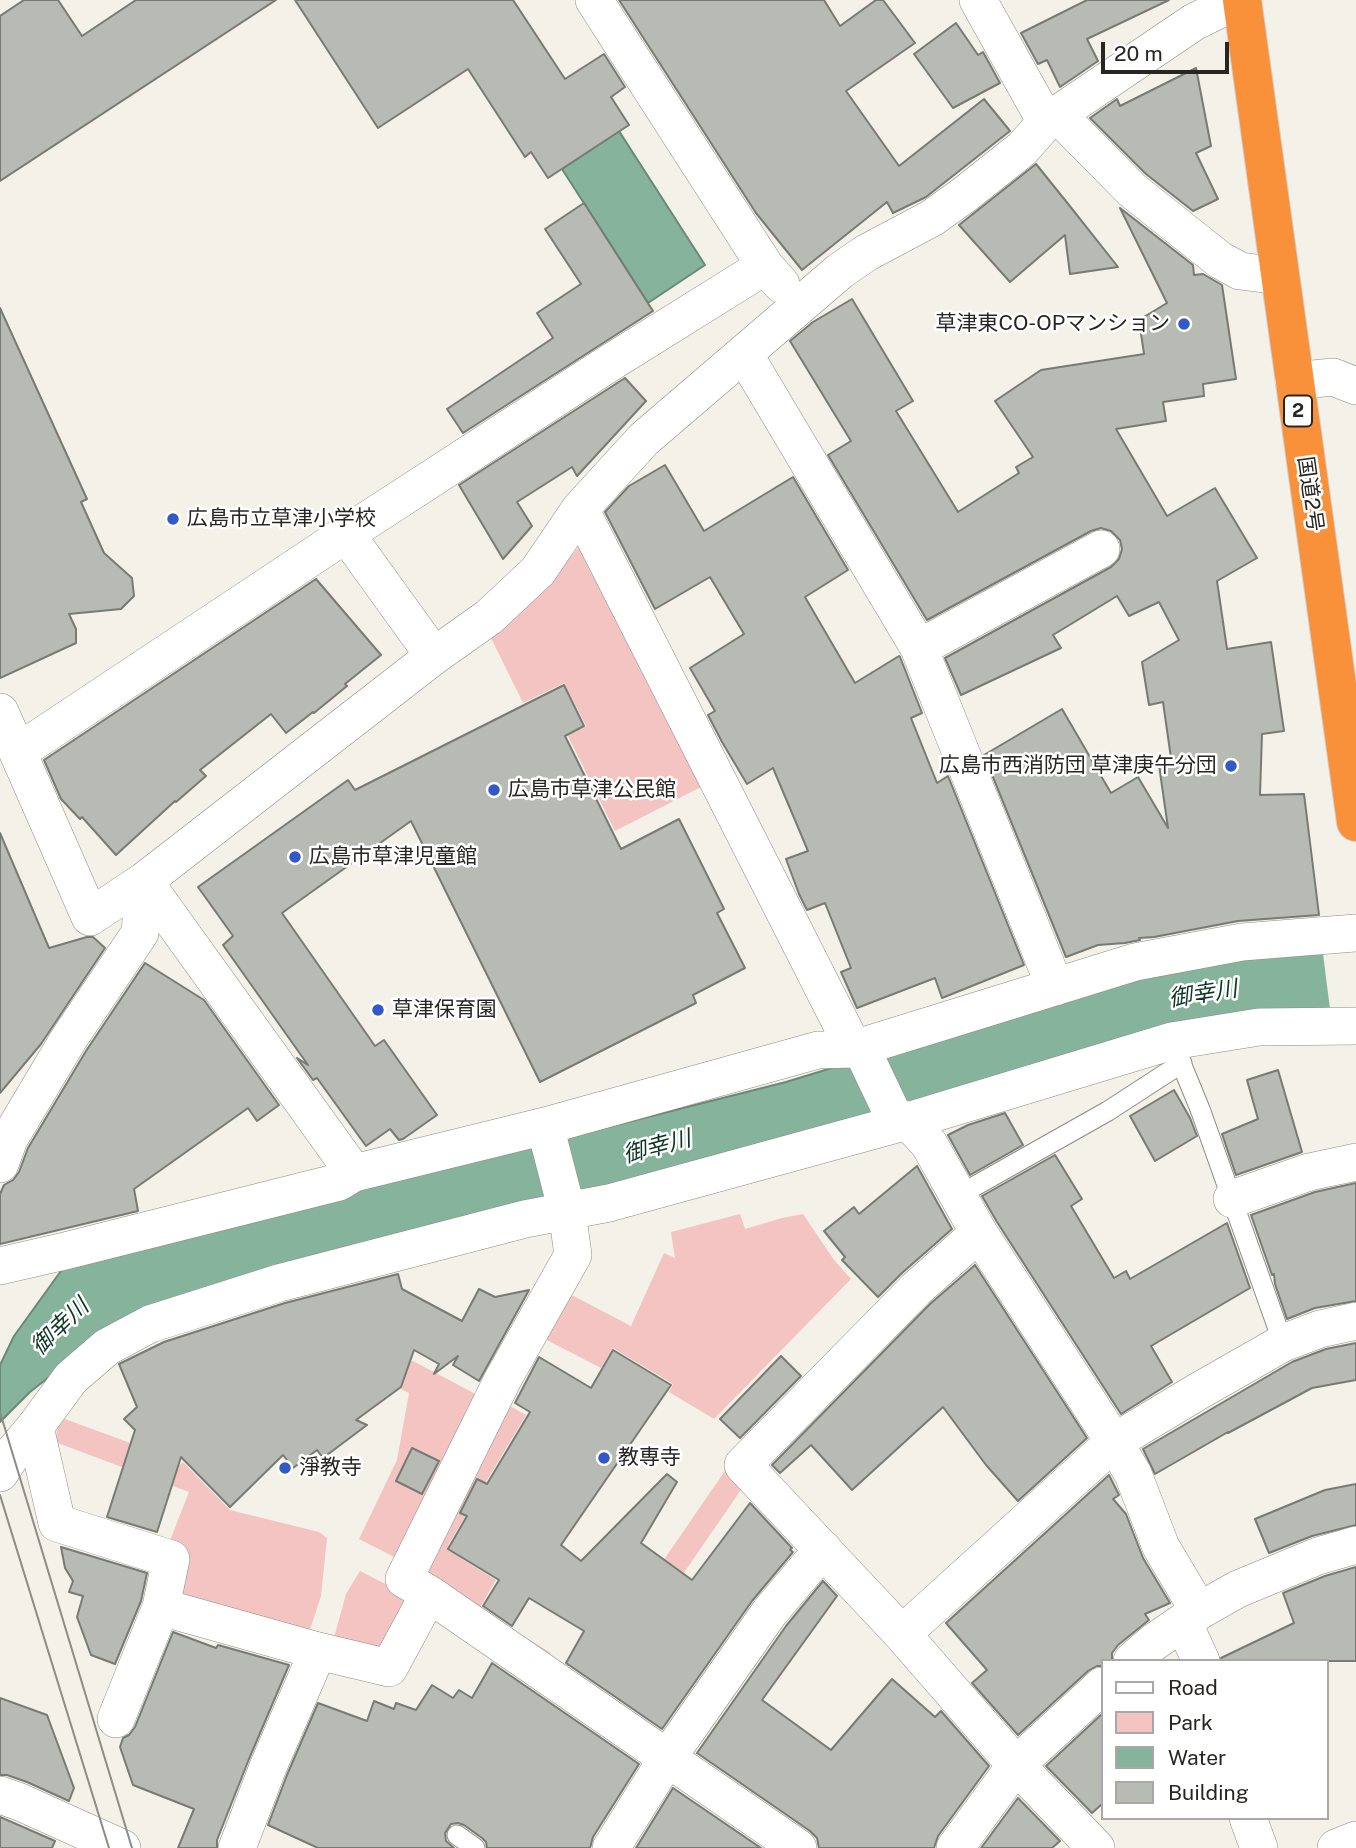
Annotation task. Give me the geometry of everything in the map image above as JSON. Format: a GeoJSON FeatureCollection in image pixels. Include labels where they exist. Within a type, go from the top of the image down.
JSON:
{"type":"FeatureCollection","features":[{"type":"Feature","properties":{"kind":"highway","name":"国道2号"},"geometry":{"type":"LineString","coordinates":[[1241,0],[1356,822]]}},
{"type":"Feature","properties":{"kind":"street"},"geometry":{"type":"LineString","coordinates":[[594,0],[765,266],[800,306]]}},
{"type":"Feature","properties":{"kind":"street"},"geometry":{"type":"LineString","coordinates":[[978,0],[1052,119],[1132,190],[1220,260],[1240,271],[1280,276]]}},
{"type":"Feature","properties":{"kind":"street"},"geometry":{"type":"LineString","coordinates":[[0,712],[90,918],[144,881],[434,656],[489,617],[538,570],[580,509],[644,439],[841,271],[866,253],[932,218],[1022,149],[1052,119],[1194,22],[1241,0]]}},
{"type":"Feature","properties":{"kind":"street"},"geometry":{"type":"LineString","coordinates":[[18,752],[346,534],[765,266]]}},
{"type":"Feature","properties":{"kind":"street"},"geometry":{"type":"LineString","coordinates":[[744,354],[919,648],[1055,987]]}},
{"type":"Feature","properties":{"kind":"street"},"geometry":{"type":"LineString","coordinates":[[1294,381],[1332,377],[1356,386]]}},
{"type":"Feature","properties":{"kind":"street"},"geometry":{"type":"LineString","coordinates":[[580,509],[859,1052],[900,1118],[929,1144],[979,1233],[1133,1474],[1191,1617],[1201,1659]]}},
{"type":"Feature","properties":{"kind":"street"},"geometry":{"type":"LineString","coordinates":[[346,534],[434,656]]}},
{"type":"Feature","properties":{"kind":"street"},"geometry":{"type":"LineString","coordinates":[[919,648],[1101,548]]}},
{"type":"Feature","properties":{"kind":"street"},"geometry":{"type":"LineString","coordinates":[[0,1164],[9,1139],[68,1040],[140,933],[144,881]]}},
{"type":"Feature","properties":{"kind":"street"},"geometry":{"type":"LineString","coordinates":[[144,881],[354,1173]]}},
{"type":"Feature","properties":{"kind":"street"},"geometry":{"type":"LineString","coordinates":[[0,1266],[339,1182],[354,1173],[546,1131],[818,1050],[859,1052],[1135,962],[1242,942],[1356,933]]}},
{"type":"Feature","properties":{"kind":"street"},"geometry":{"type":"LineString","coordinates":[[0,1473],[71,1378],[107,1347],[150,1324],[279,1283],[566,1209],[610,1203],[900,1118],[1177,1052],[1258,1027],[1356,1026]]}},
{"type":"Feature","properties":{"kind":"street"},"geometry":{"type":"LineString","coordinates":[[546,1131],[566,1209],[573,1255],[503,1379],[404,1579],[799,1848]]}},
{"type":"Feature","properties":{"kind":"street"},"geometry":{"type":"LineString","coordinates":[[1232,1199],[1309,1172],[1356,1162]]}},
{"type":"Feature","properties":{"kind":"street"},"geometry":{"type":"LineString","coordinates":[[979,1233],[906,1299],[743,1465],[902,1634],[1016,1765],[1096,1848]]}},
{"type":"Feature","properties":{"kind":"street"},"geometry":{"type":"LineString","coordinates":[[902,1634],[1114,1443],[1283,1343],[1320,1329],[1356,1321]]}},
{"type":"Feature","properties":{"kind":"street"},"geometry":{"type":"LineString","coordinates":[[35,1427],[57,1523],[171,1559],[161,1607],[116,1719]]}},
{"type":"Feature","properties":{"kind":"street"},"geometry":{"type":"LineString","coordinates":[[1134,1659],[1191,1617],[1238,1589],[1318,1556],[1356,1545]]}},
{"type":"Feature","properties":{"kind":"street"},"geometry":{"type":"LineString","coordinates":[[611,1848],[668,1758],[769,1613],[823,1549]]}},
{"type":"Feature","properties":{"kind":"street"},"geometry":{"type":"LineString","coordinates":[[161,1607],[389,1668],[429,1594]]}},
{"type":"Feature","properties":{"kind":"street"},"geometry":{"type":"LineString","coordinates":[[237,1848],[268,1767],[318,1651]]}},
{"type":"Feature","properties":{"kind":"street"},"geometry":{"type":"LineString","coordinates":[[955,1848],[1016,1765],[1100,1688]]}},
{"type":"Feature","properties":{"kind":"street"},"geometry":{"type":"LineString","coordinates":[[0,1796],[20,1802],[122,1848]]}},
{"type":"Feature","properties":{"kind":"street"},"geometry":{"type":"LineString","coordinates":[[1249,1820],[1259,1848]]}},
{"type":"Feature","properties":{"kind":"street"},"geometry":{"type":"LineString","coordinates":[[1336,1848],[1356,1840]]}},
{"type":"Feature","properties":{"kind":"lane"},"geometry":{"type":"LineString","coordinates":[[959,1195],[1108,1111],[1177,1052],[1283,1343]]}},
{"type":"Feature","properties":{"kind":"lane"},"geometry":{"type":"LineString","coordinates":[[457,1835],[475,1848]]}},
{"type":"Feature","properties":{"kind":"green space"},"geometry":{"type":"Polygon","coordinates":[[[584,541],[705,785],[615,831],[568,736],[586,726],[564,683],[523,703],[490,636],[546,585],[584,541]]]}},
{"type":"Feature","properties":{"kind":"green space"},"geometry":{"type":"Polygon","coordinates":[[[740,1214],[745,1229],[803,1214],[834,1260],[851,1279],[714,1419],[669,1392],[673,1384],[613,1348],[601,1368],[537,1335],[562,1290],[631,1326],[664,1253],[675,1258],[671,1232],[740,1214]]]}},
{"type":"Feature","properties":{"kind":"green space"},"geometry":{"type":"Polygon","coordinates":[[[388,1358],[413,1361],[483,1398],[402,1561],[359,1539],[397,1460],[409,1393],[383,1380],[388,1358]]]}},
{"type":"Feature","properties":{"kind":"green space"},"geometry":{"type":"Polygon","coordinates":[[[501,1401],[526,1415],[448,1545],[465,1555],[462,1559],[496,1580],[479,1609],[551,1653],[546,1661],[415,1572],[501,1401]]]}},
{"type":"Feature","properties":{"kind":"green space"},"geometry":{"type":"Polygon","coordinates":[[[62,1418],[155,1452],[173,1471],[183,1462],[230,1510],[319,1532],[327,1538],[321,1596],[307,1639],[171,1601],[167,1548],[189,1492],[55,1442],[62,1418]]]}},
{"type":"Feature","properties":{"kind":"green space"},"geometry":{"type":"Polygon","coordinates":[[[729,1465],[745,1484],[617,1670],[608,1641],[729,1465]]]}},
{"type":"Feature","properties":{"kind":"green space"},"geometry":{"type":"Polygon","coordinates":[[[360,1571],[415,1599],[383,1659],[332,1645],[346,1594],[360,1571]]]}},
{"type":"Feature","properties":{"kind":"water"},"geometry":{"type":"Polygon","coordinates":[[[619,131],[705,265],[648,303],[562,169],[619,131]]]}},
{"type":"Feature","properties":{"kind":"water","name":"御幸川"},"geometry":{"type":"Polygon","coordinates":[[[1322,946],[1356,1009],[95,1341],[30,1392],[0,1422],[0,1365],[14,1336],[66,1264],[786,1082],[1083,991],[1242,954],[1322,946]]]}},
{"type":"Feature","properties":{"kind":"pier"},"geometry":{"type":"Polygon","coordinates":[[[1356,945],[1356,1009],[1330,1009],[1322,946],[1356,945]]]}},
{"type":"Feature","properties":{"kind":"building"},"geometry":{"type":"Polygon","coordinates":[[[24,0],[58,0],[82,36],[136,0],[276,0],[0,181],[0,16],[24,0]]]}},
{"type":"Feature","properties":{"kind":"building"},"geometry":{"type":"Polygon","coordinates":[[[295,0],[513,0],[565,79],[604,54],[625,87],[611,97],[629,125],[548,178],[531,152],[525,157],[468,69],[378,128],[295,0]]]}},
{"type":"Feature","properties":{"kind":"building"},"geometry":{"type":"Polygon","coordinates":[[[619,0],[824,0],[840,26],[876,0],[883,0],[915,43],[846,91],[899,166],[984,99],[1010,131],[926,197],[893,213],[887,202],[802,270],[756,213],[619,0]]]}},
{"type":"Feature","properties":{"kind":"building"},"geometry":{"type":"Polygon","coordinates":[[[1087,0],[1169,0],[1087,39],[1098,61],[1060,87],[1047,60],[1038,64],[1021,33],[1087,0]]]}},
{"type":"Feature","properties":{"kind":"building"},"geometry":{"type":"Polygon","coordinates":[[[956,23],[978,55],[983,52],[1000,83],[953,108],[914,54],[956,23]]]}},
{"type":"Feature","properties":{"kind":"building"},"geometry":{"type":"Polygon","coordinates":[[[1196,68],[1211,146],[1196,153],[1218,199],[1193,211],[1146,174],[1090,118],[1117,99],[1120,106],[1196,68]]]}},
{"type":"Feature","properties":{"kind":"building"},"geometry":{"type":"Polygon","coordinates":[[[1036,164],[1118,267],[1070,274],[1065,235],[1010,282],[959,225],[1036,164]]]}},
{"type":"Feature","properties":{"kind":"building"},"geometry":{"type":"Polygon","coordinates":[[[584,203],[653,311],[463,433],[447,409],[553,338],[537,313],[581,284],[545,229],[584,203]]]}},
{"type":"Feature","properties":{"kind":"building"},"geometry":{"type":"Polygon","coordinates":[[[1120,208],[1193,265],[1194,275],[1203,274],[1222,285],[1236,379],[1203,384],[1204,396],[1163,402],[1166,421],[1116,429],[1167,516],[1215,488],[1257,558],[1217,581],[1227,649],[1271,642],[1284,731],[1262,734],[1260,795],[1304,794],[1319,915],[1238,921],[1139,938],[1140,940],[1125,943],[1098,945],[1066,957],[984,755],[1062,709],[1111,793],[1138,777],[1168,828],[1159,765],[1171,758],[1163,702],[1149,705],[1142,662],[1179,640],[1159,602],[1129,616],[1117,596],[1053,635],[1061,648],[961,695],[945,658],[1111,567],[1119,559],[1122,549],[1120,540],[1111,531],[1101,528],[1091,531],[927,620],[828,455],[851,441],[790,341],[813,322],[852,299],[913,401],[896,411],[958,512],[1019,473],[1016,467],[1033,457],[995,401],[1041,370],[1144,354],[1139,320],[1167,303],[1120,208]]]}},
{"type":"Feature","properties":{"kind":"building"},"geometry":{"type":"Polygon","coordinates":[[[0,308],[87,499],[81,502],[104,553],[132,578],[134,596],[121,609],[69,614],[76,629],[76,643],[0,678],[0,308]]]}},
{"type":"Feature","properties":{"kind":"building"},"geometry":{"type":"Polygon","coordinates":[[[625,378],[646,401],[577,476],[572,467],[517,502],[532,526],[503,559],[459,485],[625,378]]]}},
{"type":"Feature","properties":{"kind":"building"},"geometry":{"type":"Polygon","coordinates":[[[665,465],[704,531],[793,477],[848,570],[805,597],[855,683],[900,657],[922,713],[911,718],[937,783],[948,776],[1024,965],[942,998],[935,978],[857,1008],[841,972],[851,968],[825,903],[807,910],[786,859],[808,851],[773,768],[747,784],[708,715],[715,711],[690,668],[744,634],[710,577],[655,609],[605,512],[629,486],[665,465]]]}},
{"type":"Feature","properties":{"kind":"building"},"geometry":{"type":"Polygon","coordinates":[[[316,579],[381,655],[345,684],[347,686],[286,733],[271,714],[200,770],[206,776],[116,855],[82,817],[80,819],[61,799],[44,760],[316,579]]]}},
{"type":"Feature","properties":{"kind":"building"},"geometry":{"type":"Polygon","coordinates":[[[564,685],[584,726],[565,736],[621,849],[679,819],[724,909],[717,913],[745,968],[693,995],[696,1003],[540,1082],[411,821],[282,913],[375,1046],[384,1040],[437,1115],[403,1139],[399,1140],[390,1129],[366,1146],[317,1078],[313,1080],[297,1058],[308,1065],[223,945],[233,936],[198,887],[348,780],[355,790],[564,685]]]}},
{"type":"Feature","properties":{"kind":"building"},"geometry":{"type":"Polygon","coordinates":[[[0,833],[49,948],[93,937],[105,948],[41,1044],[0,1093],[0,833]]]}},
{"type":"Feature","properties":{"kind":"building"},"geometry":{"type":"Polygon","coordinates":[[[145,963],[204,1000],[279,1105],[257,1121],[248,1108],[134,1189],[138,1211],[0,1244],[0,1194],[4,1185],[13,1180],[19,1172],[28,1148],[86,1051],[145,963]]]}},
{"type":"Feature","properties":{"kind":"building"},"geometry":{"type":"Polygon","coordinates":[[[1278,1070],[1302,1152],[1236,1175],[1222,1134],[1258,1119],[1247,1080],[1278,1070]]]}},
{"type":"Feature","properties":{"kind":"building"},"geometry":{"type":"Polygon","coordinates":[[[1174,1090],[1197,1136],[1155,1161],[1130,1116],[1174,1090]]]}},
{"type":"Feature","properties":{"kind":"building"},"geometry":{"type":"Polygon","coordinates":[[[1005,1113],[1023,1145],[970,1175],[948,1135],[968,1125],[1005,1113]]]}},
{"type":"Feature","properties":{"kind":"building"},"geometry":{"type":"Polygon","coordinates":[[[1055,1155],[1082,1199],[1071,1206],[1114,1278],[1126,1271],[1130,1279],[1227,1223],[1250,1288],[1151,1346],[1172,1382],[1121,1414],[982,1196],[1055,1155]]]}},
{"type":"Feature","properties":{"kind":"building"},"geometry":{"type":"Polygon","coordinates":[[[917,1166],[952,1229],[878,1297],[842,1260],[845,1257],[824,1231],[854,1207],[859,1214],[917,1166]]]}},
{"type":"Feature","properties":{"kind":"building"},"geometry":{"type":"Polygon","coordinates":[[[1356,1183],[1356,1301],[1315,1308],[1287,1319],[1274,1274],[1272,1275],[1251,1215],[1315,1192],[1356,1183]]]}},
{"type":"Feature","properties":{"kind":"building"},"geometry":{"type":"Polygon","coordinates":[[[975,1265],[1087,1438],[1018,1501],[986,1465],[943,1407],[852,1490],[811,1445],[780,1473],[772,1465],[930,1304],[975,1265]]]}},
{"type":"Feature","properties":{"kind":"building"},"geometry":{"type":"Polygon","coordinates":[[[398,1274],[402,1289],[462,1321],[479,1289],[495,1297],[529,1290],[479,1381],[453,1365],[458,1356],[434,1374],[439,1364],[414,1350],[401,1387],[356,1420],[367,1425],[323,1458],[317,1450],[293,1468],[283,1455],[230,1507],[181,1457],[157,1532],[107,1517],[135,1430],[124,1419],[137,1407],[119,1364],[164,1342],[285,1303],[398,1274]]]}},
{"type":"Feature","properties":{"kind":"building"},"geometry":{"type":"Polygon","coordinates":[[[1356,1343],[1356,1380],[1312,1388],[1155,1474],[1143,1449],[1292,1362],[1326,1349],[1356,1343]]]}},
{"type":"Feature","properties":{"kind":"building"},"geometry":{"type":"Polygon","coordinates":[[[613,1350],[671,1385],[561,1545],[581,1561],[667,1474],[677,1482],[641,1543],[692,1580],[750,1503],[793,1552],[752,1601],[662,1729],[566,1663],[584,1631],[529,1598],[512,1626],[483,1606],[499,1580],[448,1549],[467,1516],[460,1513],[477,1479],[487,1484],[530,1412],[515,1403],[539,1357],[591,1388],[613,1350]]]}},
{"type":"Feature","properties":{"kind":"building"},"geometry":{"type":"Polygon","coordinates":[[[781,1356],[801,1376],[740,1438],[720,1419],[781,1356]]]}},
{"type":"Feature","properties":{"kind":"building"},"geometry":{"type":"Polygon","coordinates":[[[412,1448],[439,1461],[422,1494],[396,1481],[412,1448]]]}},
{"type":"Feature","properties":{"kind":"building"},"geometry":{"type":"Polygon","coordinates":[[[1109,1475],[1119,1495],[1113,1499],[1126,1514],[1143,1558],[1170,1603],[1145,1614],[1149,1620],[1118,1645],[1112,1653],[1112,1659],[1100,1659],[1100,1666],[1088,1671],[1018,1735],[972,1683],[987,1670],[946,1623],[1109,1475]]]}},
{"type":"Feature","properties":{"kind":"building"},"geometry":{"type":"Polygon","coordinates":[[[1356,1484],[1356,1525],[1312,1536],[1269,1553],[1255,1519],[1325,1490],[1356,1484]]]}},
{"type":"Feature","properties":{"kind":"building"},"geometry":{"type":"Polygon","coordinates":[[[61,1547],[147,1573],[141,1601],[115,1664],[91,1655],[77,1617],[83,1596],[69,1592],[73,1581],[65,1568],[61,1547]]]}},
{"type":"Feature","properties":{"kind":"building"},"geometry":{"type":"Polygon","coordinates":[[[1356,1567],[1356,1661],[1221,1659],[1294,1623],[1283,1593],[1356,1567]]]}},
{"type":"Feature","properties":{"kind":"building"},"geometry":{"type":"Polygon","coordinates":[[[823,1581],[837,1596],[762,1700],[831,1750],[892,1679],[935,1717],[941,1711],[989,1766],[938,1836],[934,1848],[819,1848],[817,1838],[810,1831],[697,1753],[786,1626],[823,1581]]]}},
{"type":"Feature","properties":{"kind":"building"},"geometry":{"type":"Polygon","coordinates":[[[173,1632],[216,1648],[218,1645],[289,1665],[217,1840],[217,1848],[178,1848],[194,1809],[133,1785],[120,1747],[123,1738],[135,1727],[173,1632]]]}},
{"type":"Feature","properties":{"kind":"building"},"geometry":{"type":"Polygon","coordinates":[[[492,1663],[639,1764],[593,1837],[590,1848],[487,1848],[482,1838],[458,1823],[451,1824],[445,1833],[446,1841],[454,1848],[318,1848],[268,1825],[318,1703],[367,1721],[374,1701],[394,1709],[396,1703],[416,1710],[432,1685],[453,1698],[459,1690],[472,1698],[492,1663]]]}},
{"type":"Feature","properties":{"kind":"building"},"geometry":{"type":"Polygon","coordinates":[[[0,1698],[47,1715],[74,1788],[69,1801],[27,1782],[0,1775],[0,1698]]]}},
{"type":"Feature","properties":{"kind":"building"},"geometry":{"type":"Polygon","coordinates":[[[1100,1716],[1100,1806],[1092,1813],[1046,1766],[1100,1716]]]}},
{"type":"Feature","properties":{"kind":"building"},"geometry":{"type":"Polygon","coordinates":[[[673,1788],[761,1848],[636,1848],[673,1788]]]}},
{"type":"Feature","properties":{"kind":"building"},"geometry":{"type":"Polygon","coordinates":[[[1018,1798],[1060,1841],[1052,1848],[981,1848],[1018,1798]]]}},
{"type":"Feature","properties":{"kind":"building"},"geometry":{"type":"Polygon","coordinates":[[[0,1817],[55,1841],[52,1848],[0,1848],[0,1817]]]}},
{"type":"Feature","properties":{"kind":"tram line"},"geometry":{"type":"LineString","coordinates":[[0,1412],[132,1848]]}},
{"type":"Feature","properties":{"kind":"tram line"},"geometry":{"type":"LineString","coordinates":[[0,1495],[109,1848]]}},
{"type":"Feature","properties":{"kind":"place","name":"草津東CO-OPマンション"},"geometry":{"type":"Point","coordinates":[1184,324]}},
{"type":"Feature","properties":{"kind":"place","name":"広島市立草津小学校"},"geometry":{"type":"Point","coordinates":[173,519]}},
{"type":"Feature","properties":{"kind":"place","name":"広島市西消防団 草津庚午分団"},"geometry":{"type":"Point","coordinates":[1231,766]}},
{"type":"Feature","properties":{"kind":"place","name":"広島市草津公民館"},"geometry":{"type":"Point","coordinates":[494,790]}},
{"type":"Feature","properties":{"kind":"place","name":"広島市草津児童館"},"geometry":{"type":"Point","coordinates":[295,857]}},
{"type":"Feature","properties":{"kind":"place","name":"草津保育園"},"geometry":{"type":"Point","coordinates":[378,1010]}},
{"type":"Feature","properties":{"kind":"place","name":"教専寺"},"geometry":{"type":"Point","coordinates":[604,1458]}},
{"type":"Feature","properties":{"kind":"place","name":"淨教寺"},"geometry":{"type":"Point","coordinates":[285,1468]}}]}
